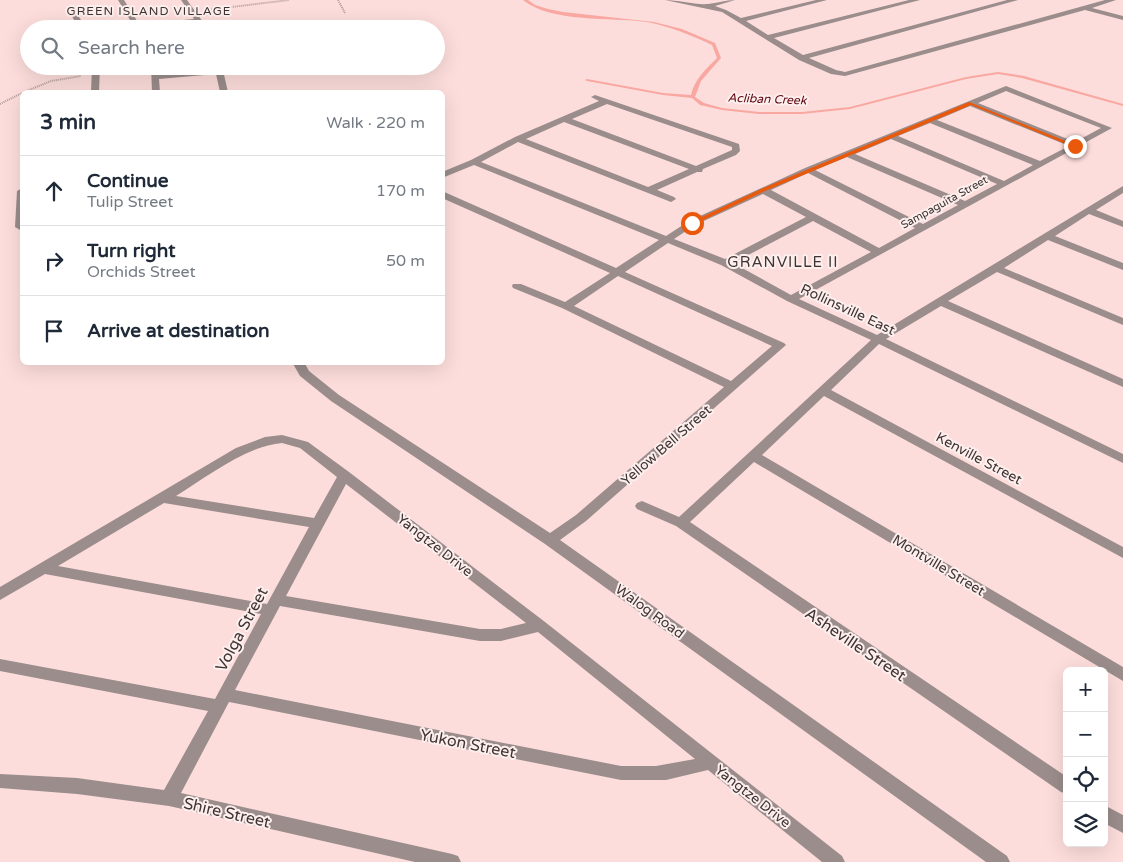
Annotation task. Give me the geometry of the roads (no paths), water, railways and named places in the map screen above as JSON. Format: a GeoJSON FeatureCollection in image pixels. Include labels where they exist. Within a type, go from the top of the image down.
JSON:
{"type":"FeatureCollection","features":[{"type":"Feature","properties":{"kind":"street"},"geometry":{"type":"LineString","coordinates":[[184,0],[199,20]]}},
{"type":"Feature","properties":{"kind":"street"},"geometry":{"type":"LineString","coordinates":[[668,0],[706,6],[742,20],[802,58],[841,74],[849,74],[1113,0]]}},
{"type":"Feature","properties":{"kind":"street"},"geometry":{"type":"LineString","coordinates":[[706,6],[732,0]]}},
{"type":"Feature","properties":{"kind":"street"},"geometry":{"type":"LineString","coordinates":[[742,20],[824,0]]}},
{"type":"Feature","properties":{"kind":"street"},"geometry":{"type":"LineString","coordinates":[[768,38],[917,0]]}},
{"type":"Feature","properties":{"kind":"street"},"geometry":{"type":"LineString","coordinates":[[802,58],[1015,0]]}},
{"type":"Feature","properties":{"kind":"street"},"geometry":{"type":"LineString","coordinates":[[121,1],[133,20]]}},
{"type":"Feature","properties":{"kind":"street"},"geometry":{"type":"LineString","coordinates":[[1085,8],[1123,18]]}},
{"type":"Feature","properties":{"kind":"street"},"geometry":{"type":"LineString","coordinates":[[76,15],[79,20]]}},
{"type":"Feature","properties":{"kind":"street"},"geometry":{"type":"LineString","coordinates":[[95,90],[96,75]]}},
{"type":"Feature","properties":{"kind":"street"},"geometry":{"type":"LineString","coordinates":[[156,90],[156,77],[172,75]]}},
{"type":"Feature","properties":{"kind":"street"},"geometry":{"type":"LineString","coordinates":[[220,75],[223,90]]}},
{"type":"Feature","properties":{"kind":"street","name":"Sampaguita Street"},"geometry":{"type":"LineString","coordinates":[[791,299],[1108,128],[1006,88],[971,103]]}},
{"type":"Feature","properties":{"kind":"street"},"geometry":{"type":"LineString","coordinates":[[595,97],[732,144],[736,149],[733,153],[699,170],[649,190]]}},
{"type":"Feature","properties":{"kind":"street"},"geometry":{"type":"LineString","coordinates":[[445,174],[474,162],[518,139],[606,101]]}},
{"type":"Feature","properties":{"kind":"street"},"geometry":{"type":"LineString","coordinates":[[566,306],[692,223],[808,170],[971,103],[1075,146]]}},
{"type":"Feature","properties":{"kind":"street"},"geometry":{"type":"LineString","coordinates":[[564,119],[699,170]]}},
{"type":"Feature","properties":{"kind":"street"},"geometry":{"type":"LineString","coordinates":[[931,120],[1040,164]]}},
{"type":"Feature","properties":{"kind":"street"},"geometry":{"type":"LineString","coordinates":[[892,136],[1004,184]]}},
{"type":"Feature","properties":{"kind":"street"},"geometry":{"type":"LineString","coordinates":[[518,139],[671,198]]}},
{"type":"Feature","properties":{"kind":"street"},"geometry":{"type":"LineString","coordinates":[[848,154],[965,205]]}},
{"type":"Feature","properties":{"kind":"street","name":"Rollinsville East"},"geometry":{"type":"LineString","coordinates":[[474,162],[725,263],[791,299],[878,339],[1123,459]]}},
{"type":"Feature","properties":{"kind":"street"},"geometry":{"type":"LineString","coordinates":[[808,170],[923,228]]}},
{"type":"Feature","properties":{"kind":"street"},"geometry":{"type":"LineString","coordinates":[[681,523],[878,339],[1123,189]]}},
{"type":"Feature","properties":{"kind":"street"},"geometry":{"type":"LineString","coordinates":[[763,190],[879,252]]}},
{"type":"Feature","properties":{"kind":"street"},"geometry":{"type":"LineString","coordinates":[[445,195],[617,272]]}},
{"type":"Feature","properties":{"kind":"street"},"geometry":{"type":"LineString","coordinates":[[1089,211],[1123,224]]}},
{"type":"Feature","properties":{"kind":"street"},"geometry":{"type":"LineString","coordinates":[[725,263],[814,216]]}},
{"type":"Feature","properties":{"kind":"street"},"geometry":{"type":"LineString","coordinates":[[1046,236],[1123,267]]}},
{"type":"Feature","properties":{"kind":"street"},"geometry":{"type":"LineString","coordinates":[[996,268],[1123,322]]}},
{"type":"Feature","properties":{"kind":"street","name":"Yellow Bell Street"},"geometry":{"type":"LineString","coordinates":[[550,540],[581,518],[780,346],[617,272]]}},
{"type":"Feature","properties":{"kind":"street"},"geometry":{"type":"LineString","coordinates":[[517,286],[566,306],[733,387]]}},
{"type":"Feature","properties":{"kind":"street"},"geometry":{"type":"LineString","coordinates":[[939,301],[1123,383]]}},
{"type":"Feature","properties":{"kind":"street","name":"Walog Road"},"geometry":{"type":"LineString","coordinates":[[300,365],[304,373],[336,398],[550,540],[1001,862]]}},
{"type":"Feature","properties":{"kind":"street","name":"Kenville Street"},"geometry":{"type":"LineString","coordinates":[[822,390],[1123,553]]}},
{"type":"Feature","properties":{"kind":"street","name":"Yangtze Drive"},"geometry":{"type":"LineString","coordinates":[[0,594],[241,451],[269,440],[282,439],[304,445],[540,626],[836,862]]}},
{"type":"Feature","properties":{"kind":"street","name":"Montville Street"},"geometry":{"type":"LineString","coordinates":[[754,456],[1123,675]]}},
{"type":"Feature","properties":{"kind":"street","name":"Volga Street"},"geometry":{"type":"LineString","coordinates":[[169,798],[344,475]]}},
{"type":"Feature","properties":{"kind":"street"},"geometry":{"type":"LineString","coordinates":[[163,498],[318,524]]}},
{"type":"Feature","properties":{"kind":"street","name":"Asheville Street"},"geometry":{"type":"LineString","coordinates":[[642,506],[681,523],[806,612],[1063,784]]}},
{"type":"Feature","properties":{"kind":"street"},"geometry":{"type":"LineString","coordinates":[[44,569],[480,635],[501,635],[540,626]]}},
{"type":"Feature","properties":{"kind":"street","name":"Yukon Street"},"geometry":{"type":"LineString","coordinates":[[0,665],[222,700],[621,774],[648,775],[670,773],[710,762]]}},
{"type":"Feature","properties":{"kind":"street","name":"Shire Street"},"geometry":{"type":"LineString","coordinates":[[0,781],[77,786],[169,798],[452,862]]}},
{"type":"Feature","properties":{"kind":"street"},"geometry":{"type":"LineString","coordinates":[[1108,816],[1123,826]]}},
{"type":"Feature","properties":{"kind":"waterway","name":"Acliban Creek"},"geometry":{"type":"LineString","coordinates":[[525,0],[534,6],[563,14],[654,23],[680,30],[714,44],[719,58],[699,81],[693,97]]}},
{"type":"Feature","properties":{"kind":"waterway","name":"Acliban Creek"},"geometry":{"type":"LineString","coordinates":[[693,97],[702,104],[722,109],[759,113],[802,113],[850,108],[966,78],[998,73],[1022,77],[1123,105]]}},
{"type":"Feature","properties":{"kind":"waterway"},"geometry":{"type":"LineString","coordinates":[[587,80],[663,94],[693,97]]}},
{"type":"Feature","properties":{"kind":"district","name":"GREEN ISLAND VILLAGE"},"geometry":{"type":"Point","coordinates":[149,11]}},
{"type":"Feature","properties":{"kind":"district","name":"GRANVILLE II"},"geometry":{"type":"Point","coordinates":[783,262]}}]}
